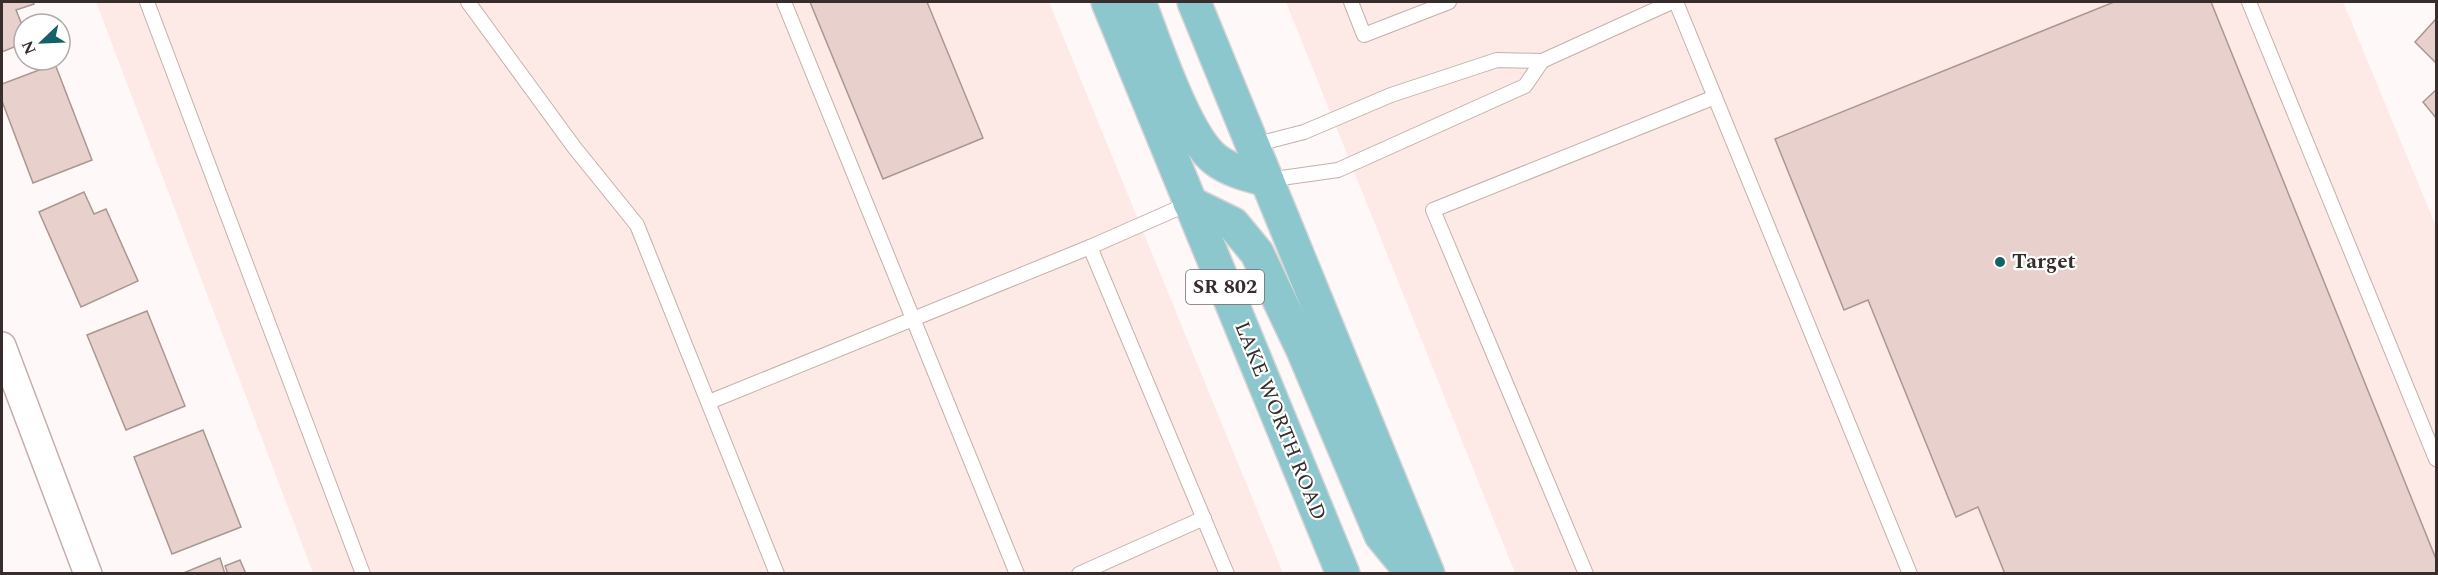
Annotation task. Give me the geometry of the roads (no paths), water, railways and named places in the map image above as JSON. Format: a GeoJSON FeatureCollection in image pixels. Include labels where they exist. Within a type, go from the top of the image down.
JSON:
{"type":"FeatureCollection","features":[{"type":"Feature","properties":{"kind":"main road","name":"LAKE WORTH ROAD"},"geometry":{"type":"LineString","coordinates":[[1108,2],[1342,573]]}},
{"type":"Feature","properties":{"kind":"main road"},"geometry":{"type":"LineString","coordinates":[[1138,2],[1187,123],[1213,158],[1235,172],[1267,180]]}},
{"type":"Feature","properties":{"kind":"main road"},"geometry":{"type":"LineString","coordinates":[[1194,2],[1428,573]]}},
{"type":"Feature","properties":{"kind":"main road"},"geometry":{"type":"LineString","coordinates":[[1190,203],[1233,224],[1257,253],[1303,350],[1381,535],[1413,573]]}},
{"type":"Feature","properties":{"kind":"street"},"geometry":{"type":"LineString","coordinates":[[2,346],[88,573]]}},
{"type":"Feature","properties":{"kind":"lane"},"geometry":{"type":"LineString","coordinates":[[147,2],[363,573]]}},
{"type":"Feature","properties":{"kind":"lane"},"geometry":{"type":"LineString","coordinates":[[468,2],[574,147],[637,225],[777,573]]}},
{"type":"Feature","properties":{"kind":"lane"},"geometry":{"type":"LineString","coordinates":[[784,2],[915,318],[1017,573]]}},
{"type":"Feature","properties":{"kind":"lane"},"geometry":{"type":"LineString","coordinates":[[1350,2],[1364,35],[1449,2]]}},
{"type":"Feature","properties":{"kind":"lane"},"geometry":{"type":"LineString","coordinates":[[1252,145],[1304,132],[1391,95],[1497,60],[1542,61],[1674,2],[1910,573]]}},
{"type":"Feature","properties":{"kind":"lane"},"geometry":{"type":"LineString","coordinates":[[2249,2],[2436,459]]}},
{"type":"Feature","properties":{"kind":"lane"},"geometry":{"type":"LineString","coordinates":[[1267,180],[1338,170],[1525,86],[1542,61]]}},
{"type":"Feature","properties":{"kind":"lane"},"geometry":{"type":"LineString","coordinates":[[1586,573],[1433,210],[1715,98]]}},
{"type":"Feature","properties":{"kind":"lane"},"geometry":{"type":"LineString","coordinates":[[709,402],[1090,247],[1190,203]]}},
{"type":"Feature","properties":{"kind":"lane"},"geometry":{"type":"LineString","coordinates":[[1090,247],[1227,573]]}},
{"type":"Feature","properties":{"kind":"lane"},"geometry":{"type":"LineString","coordinates":[[1079,573],[1204,518]]}},
{"type":"Feature","properties":{"kind":"place","name":"Target"},"geometry":{"type":"Point","coordinates":[2000,262]}}]}
